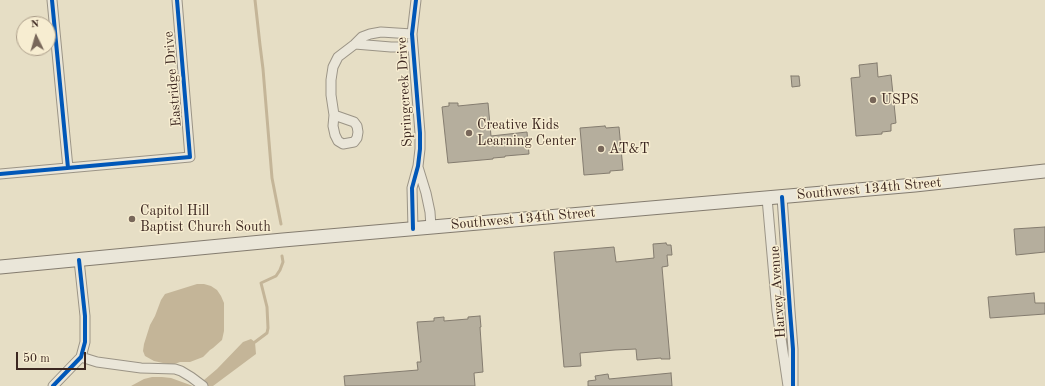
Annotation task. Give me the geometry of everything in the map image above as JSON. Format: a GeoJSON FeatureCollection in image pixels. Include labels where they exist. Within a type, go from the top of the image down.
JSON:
{"type":"FeatureCollection","features":[{"type":"Feature","properties":{"kind":"main road","name":"Southwest 134th Street"},"geometry":{"type":"LineString","coordinates":[[0,267],[431,227],[915,185],[1045,171]]}},
{"type":"Feature","properties":{"kind":"street"},"geometry":{"type":"LineString","coordinates":[[0,174],[68,168],[52,0]]}},
{"type":"Feature","properties":{"kind":"street","name":"Eastridge Drive"},"geometry":{"type":"LineString","coordinates":[[68,168],[190,157],[177,0]]}},
{"type":"Feature","properties":{"kind":"street","name":"Springcreek Drive"},"geometry":{"type":"LineString","coordinates":[[413,229],[412,188],[418,166],[420,149],[412,34],[416,0]]}},
{"type":"Feature","properties":{"kind":"street"},"geometry":{"type":"LineString","coordinates":[[334,115],[331,95],[331,80],[333,67],[338,57],[362,37],[370,34],[380,32],[412,34]]}},
{"type":"Feature","properties":{"kind":"street"},"geometry":{"type":"LineString","coordinates":[[355,44],[413,47]]}},
{"type":"Feature","properties":{"kind":"street","name":"Springcreek Drive"},"geometry":{"type":"LineString","coordinates":[[418,166],[430,212],[431,227]]}},
{"type":"Feature","properties":{"kind":"street","name":"Harvey Avenue"},"geometry":{"type":"LineString","coordinates":[[782,197],[791,319],[794,386]]}},
{"type":"Feature","properties":{"kind":"street","name":"Harvey Avenue"},"geometry":{"type":"LineString","coordinates":[[767,198],[777,310],[788,386]]}},
{"type":"Feature","properties":{"kind":"street"},"geometry":{"type":"LineString","coordinates":[[53,386],[81,357],[85,342],[86,329],[80,260]]}},
{"type":"Feature","properties":{"kind":"street"},"geometry":{"type":"LineString","coordinates":[[81,357],[97,362],[141,368],[175,369],[181,371],[201,384]]}},
{"type":"Feature","properties":{"kind":"shaded area"},"geometry":{"type":"Polygon","coordinates":[[[197,284],[211,286],[217,290],[221,296],[224,303],[224,331],[222,340],[203,357],[190,362],[180,362],[172,365],[154,361],[145,356],[143,351],[144,344],[150,325],[165,294],[197,284]]]}},
{"type":"Feature","properties":{"kind":"shaded area"},"geometry":{"type":"Polygon","coordinates":[[[251,339],[255,342],[256,354],[213,386],[197,386],[217,369],[243,342],[251,339]]]}},
{"type":"Feature","properties":{"kind":"shaded area"},"geometry":{"type":"Polygon","coordinates":[[[152,377],[171,378],[193,386],[131,386],[144,379],[152,377]]]}},
{"type":"Feature","properties":{"kind":"building","name":"USPS"},"geometry":{"type":"Polygon","coordinates":[[[877,63],[878,77],[891,75],[896,123],[891,124],[891,131],[882,132],[882,134],[856,136],[851,78],[860,77],[859,65],[877,63]]]}},
{"type":"Feature","properties":{"kind":"building"},"geometry":{"type":"Polygon","coordinates":[[[791,76],[799,76],[800,86],[792,87],[791,76]]]}},
{"type":"Feature","properties":{"kind":"building","name":"Creative Kids Learning Center"},"geometry":{"type":"Polygon","coordinates":[[[449,103],[458,103],[458,106],[488,103],[491,136],[527,132],[529,154],[448,163],[442,107],[449,106],[449,103]]]}},
{"type":"Feature","properties":{"kind":"building","name":"AT&T"},"geometry":{"type":"Polygon","coordinates":[[[605,126],[606,128],[619,127],[623,170],[610,171],[610,173],[584,175],[580,128],[605,126]]]}},
{"type":"Feature","properties":{"kind":"building"},"geometry":{"type":"Polygon","coordinates":[[[1045,227],[1045,252],[1016,255],[1014,229],[1045,227]]]}},
{"type":"Feature","properties":{"kind":"building"},"geometry":{"type":"Polygon","coordinates":[[[666,243],[667,245],[671,245],[672,255],[667,255],[668,266],[662,267],[670,359],[661,358],[637,360],[636,349],[615,350],[580,353],[581,366],[564,367],[554,252],[614,247],[616,262],[654,258],[653,244],[666,243]]]}},
{"type":"Feature","properties":{"kind":"building"},"geometry":{"type":"Polygon","coordinates":[[[1034,293],[1035,303],[1045,303],[1045,314],[990,318],[988,297],[1034,293]]]}},
{"type":"Feature","properties":{"kind":"building"},"geometry":{"type":"Polygon","coordinates":[[[480,316],[483,372],[474,373],[475,386],[345,386],[344,376],[418,370],[417,362],[421,362],[417,322],[434,321],[434,318],[444,317],[444,321],[468,319],[468,317],[480,316]]]}},
{"type":"Feature","properties":{"kind":"building"},"geometry":{"type":"Polygon","coordinates":[[[671,373],[672,386],[588,386],[588,381],[596,380],[595,376],[608,374],[609,379],[671,373]]]}},
{"type":"Feature","properties":{"kind":"waterway"},"geometry":{"type":"LineString","coordinates":[[255,0],[263,69],[272,178],[281,224]]}},
{"type":"Feature","properties":{"kind":"waterway"},"geometry":{"type":"LineString","coordinates":[[255,342],[267,333],[268,328],[267,307],[261,283],[276,276],[283,262],[282,256]]}},
{"type":"Feature","properties":{"kind":"cycle path"},"geometry":{"type":"LineString","coordinates":[[52,0],[68,168]]}},
{"type":"Feature","properties":{"kind":"cycle path"},"geometry":{"type":"LineString","coordinates":[[0,174],[190,157],[177,0]]}},
{"type":"Feature","properties":{"kind":"cycle path"},"geometry":{"type":"LineString","coordinates":[[413,229],[412,188],[418,166],[420,149],[412,34],[416,0]]}},
{"type":"Feature","properties":{"kind":"cycle path"},"geometry":{"type":"LineString","coordinates":[[782,197],[793,349],[793,386]]}},
{"type":"Feature","properties":{"kind":"cycle path"},"geometry":{"type":"LineString","coordinates":[[53,386],[81,357],[85,342],[85,316],[79,260]]}},
{"type":"Feature","properties":{"kind":"place","name":"USPS"},"geometry":{"type":"Point","coordinates":[873,100]}},
{"type":"Feature","properties":{"kind":"place","name":"Creative Kids Learning Center"},"geometry":{"type":"Point","coordinates":[469,133]}},
{"type":"Feature","properties":{"kind":"place","name":"AT&T"},"geometry":{"type":"Point","coordinates":[601,149]}},
{"type":"Feature","properties":{"kind":"place","name":"Capitol Hill Baptist Church South"},"geometry":{"type":"Point","coordinates":[132,219]}}]}
